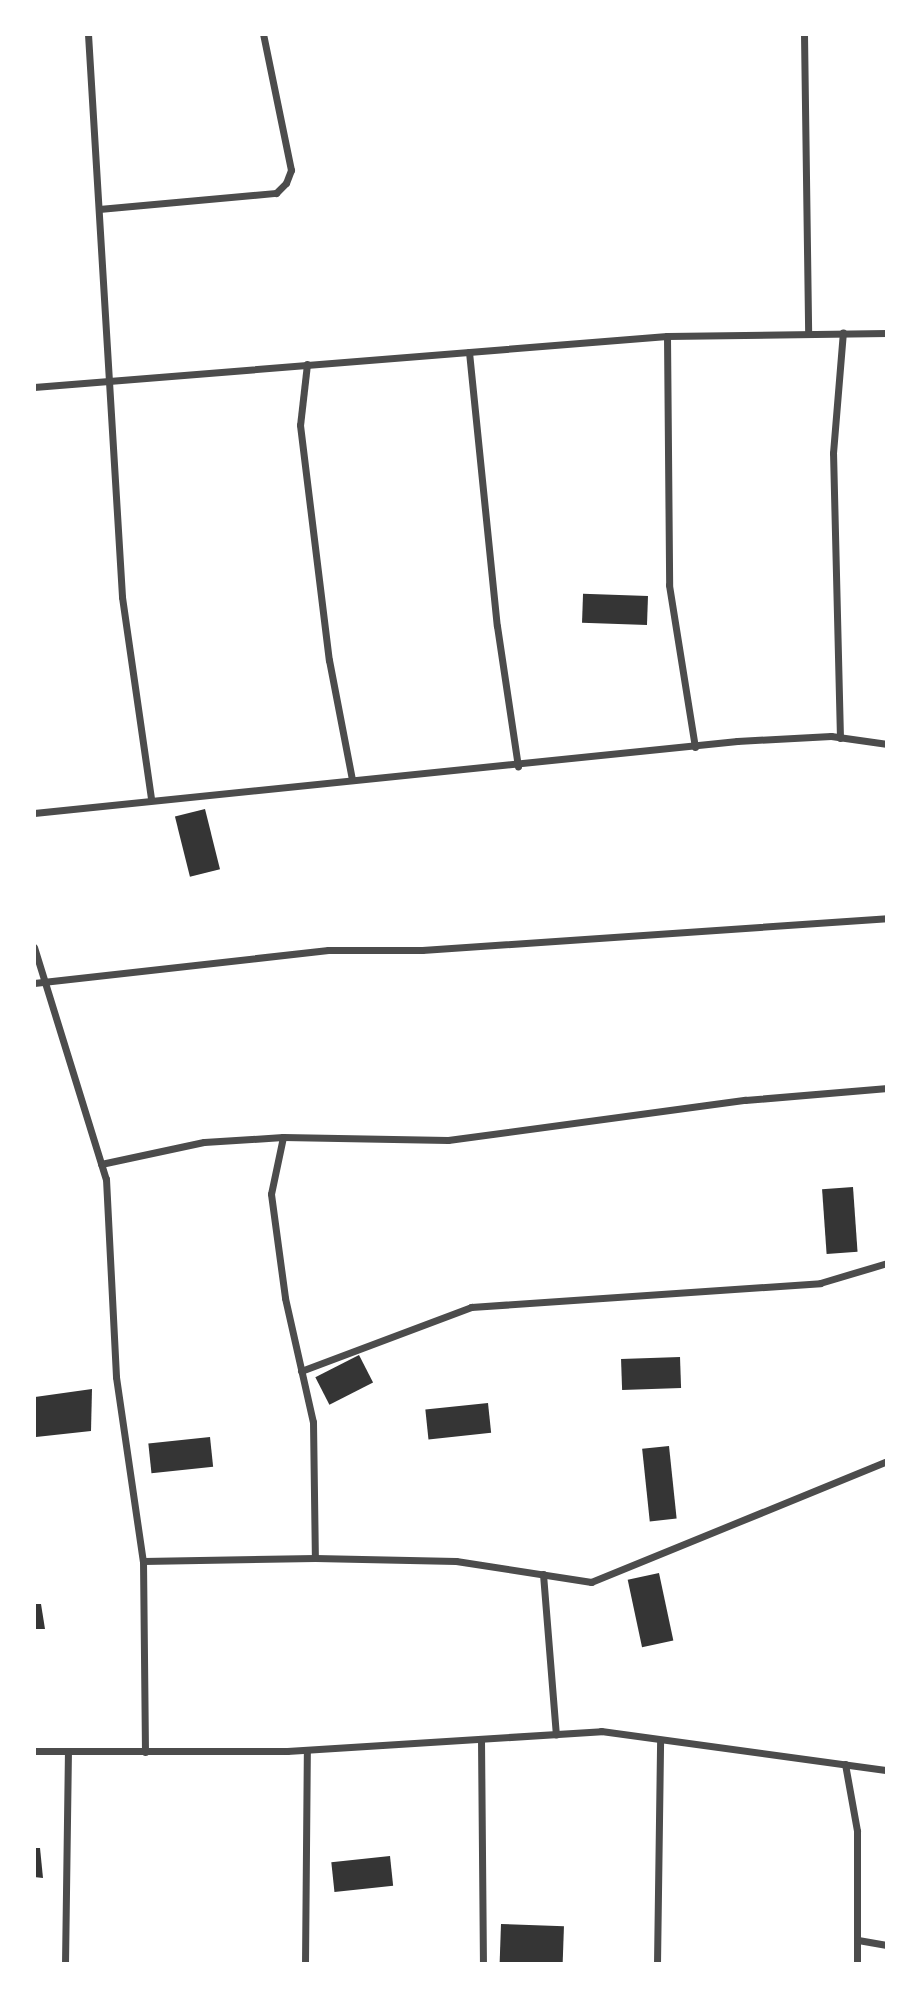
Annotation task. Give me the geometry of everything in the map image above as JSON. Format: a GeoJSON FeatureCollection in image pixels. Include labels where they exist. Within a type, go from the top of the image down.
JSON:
{"type":"FeatureCollection","features":[{"type":"Feature","properties":{"kind":"street"},"geometry":{"type":"LineString","coordinates":[[88,34],[122,597],[151,799]]}},
{"type":"Feature","properties":{"kind":"street"},"geometry":{"type":"LineString","coordinates":[[99,209],[276,193],[286,183],[291,170],[263,34]]}},
{"type":"Feature","properties":{"kind":"street"},"geometry":{"type":"LineString","coordinates":[[804,34],[808,331]]}},
{"type":"Feature","properties":{"kind":"street"},"geometry":{"type":"LineString","coordinates":[[34,387],[667,336],[808,331],[887,333]]}},
{"type":"Feature","properties":{"kind":"street"},"geometry":{"type":"LineString","coordinates":[[840,738],[833,453],[843,332]]}},
{"type":"Feature","properties":{"kind":"street"},"geometry":{"type":"LineString","coordinates":[[667,336],[669,585],[695,747]]}},
{"type":"Feature","properties":{"kind":"street"},"geometry":{"type":"LineString","coordinates":[[469,352],[496,611],[518,766]]}},
{"type":"Feature","properties":{"kind":"street"},"geometry":{"type":"LineString","coordinates":[[307,364],[300,425],[329,660],[352,780]]}},
{"type":"Feature","properties":{"kind":"street"},"geometry":{"type":"LineString","coordinates":[[34,813],[695,747],[840,738],[887,744]]}},
{"type":"Feature","properties":{"kind":"street"},"geometry":{"type":"LineString","coordinates":[[38,982],[328,950],[437,949],[887,918]]}},
{"type":"Feature","properties":{"kind":"street"},"geometry":{"type":"LineString","coordinates":[[34,947],[38,982],[101,1164],[116,1377],[143,1561],[145,1752]]}},
{"type":"Feature","properties":{"kind":"street"},"geometry":{"type":"LineString","coordinates":[[101,1164],[204,1142],[283,1137],[448,1140],[745,1100],[887,1088]]}},
{"type":"Feature","properties":{"kind":"street"},"geometry":{"type":"LineString","coordinates":[[283,1137],[271,1194],[301,1371],[313,1422],[315,1558]]}},
{"type":"Feature","properties":{"kind":"street"},"geometry":{"type":"LineString","coordinates":[[301,1371],[471,1307],[820,1283],[887,1263]]}},
{"type":"Feature","properties":{"kind":"street"},"geometry":{"type":"LineString","coordinates":[[143,1561],[315,1558],[456,1561],[591,1582],[887,1461]]}},
{"type":"Feature","properties":{"kind":"street"},"geometry":{"type":"LineString","coordinates":[[543,1574],[556,1734]]}},
{"type":"Feature","properties":{"kind":"street"},"geometry":{"type":"LineString","coordinates":[[34,1751],[307,1750],[601,1731],[887,1770]]}},
{"type":"Feature","properties":{"kind":"street"},"geometry":{"type":"LineString","coordinates":[[481,1739],[483,1964]]}},
{"type":"Feature","properties":{"kind":"street"},"geometry":{"type":"LineString","coordinates":[[657,1964],[660,1740]]}},
{"type":"Feature","properties":{"kind":"street"},"geometry":{"type":"LineString","coordinates":[[305,1964],[307,1750]]}},
{"type":"Feature","properties":{"kind":"street"},"geometry":{"type":"LineString","coordinates":[[65,1964],[68,1753]]}},
{"type":"Feature","properties":{"kind":"street"},"geometry":{"type":"LineString","coordinates":[[845,1764],[857,1831],[857,1964]]}},
{"type":"Feature","properties":{"kind":"street"},"geometry":{"type":"LineString","coordinates":[[858,1940],[887,1945]]}},
{"type":"Feature","properties":{"kind":"building"},"geometry":{"type":"Polygon","coordinates":[[[583,594],[648,596],[647,625],[582,623],[583,594]]]}},
{"type":"Feature","properties":{"kind":"building"},"geometry":{"type":"Polygon","coordinates":[[[205,809],[220,869],[190,877],[175,816],[205,809]]]}},
{"type":"Feature","properties":{"kind":"building"},"geometry":{"type":"Polygon","coordinates":[[[853,1187],[858,1252],[827,1254],[822,1189],[853,1187]]]}},
{"type":"Feature","properties":{"kind":"building"},"geometry":{"type":"Polygon","coordinates":[[[359,1355],[373,1383],[329,1405],[315,1377],[359,1355]]]}},
{"type":"Feature","properties":{"kind":"building"},"geometry":{"type":"Polygon","coordinates":[[[680,1357],[681,1388],[622,1390],[621,1359],[680,1357]]]}},
{"type":"Feature","properties":{"kind":"building"},"geometry":{"type":"Polygon","coordinates":[[[92,1389],[91,1431],[36,1437],[35,1397],[92,1389]]]}},
{"type":"Feature","properties":{"kind":"building"},"geometry":{"type":"Polygon","coordinates":[[[488,1403],[491,1433],[428,1439],[425,1410],[488,1403]]]}},
{"type":"Feature","properties":{"kind":"building"},"geometry":{"type":"Polygon","coordinates":[[[210,1437],[213,1467],[151,1473],[148,1443],[210,1437]]]}},
{"type":"Feature","properties":{"kind":"building"},"geometry":{"type":"Polygon","coordinates":[[[669,1446],[677,1519],[650,1521],[642,1449],[669,1446]]]}},
{"type":"Feature","properties":{"kind":"building"},"geometry":{"type":"Polygon","coordinates":[[[659,1573],[673,1640],[642,1647],[628,1580],[659,1573]]]}},
{"type":"Feature","properties":{"kind":"building"},"geometry":{"type":"Polygon","coordinates":[[[34,1604],[41,1604],[45,1629],[34,1629],[34,1604]]]}},
{"type":"Feature","properties":{"kind":"building"},"geometry":{"type":"Polygon","coordinates":[[[34,1848],[40,1848],[43,1878],[34,1877],[34,1848]]]}},
{"type":"Feature","properties":{"kind":"building"},"geometry":{"type":"Polygon","coordinates":[[[390,1856],[393,1886],[334,1892],[331,1862],[390,1856]]]}},
{"type":"Feature","properties":{"kind":"building"},"geometry":{"type":"Polygon","coordinates":[[[501,1924],[564,1926],[563,1964],[500,1963],[501,1924]]]}}]}
